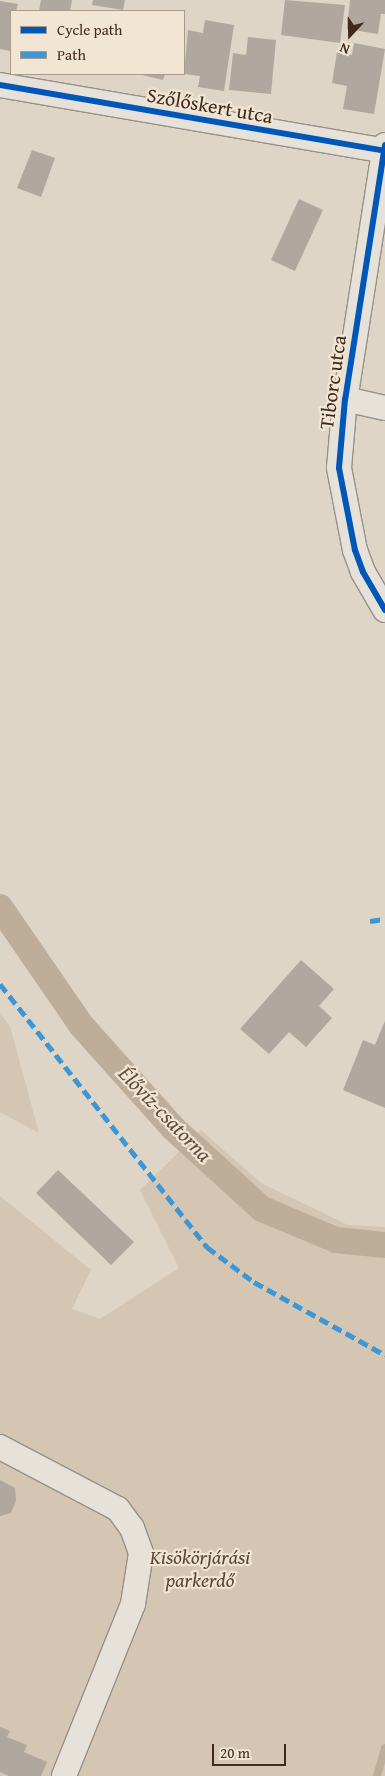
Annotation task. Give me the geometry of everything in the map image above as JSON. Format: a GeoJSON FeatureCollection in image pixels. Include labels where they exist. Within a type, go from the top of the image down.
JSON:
{"type":"FeatureCollection","features":[{"type":"Feature","properties":{"kind":"street","name":"Szőlőskert utca"},"geometry":{"type":"LineString","coordinates":[[0,85],[385,149]]}},
{"type":"Feature","properties":{"kind":"street","name":"Tiborc utca"},"geometry":{"type":"LineString","coordinates":[[385,149],[344,399],[339,451],[344,502],[363,572],[385,610]]}},
{"type":"Feature","properties":{"kind":"street"},"geometry":{"type":"LineString","coordinates":[[344,399],[385,408]]}},
{"type":"Feature","properties":{"kind":"street"},"geometry":{"type":"LineString","coordinates":[[0,1447],[118,1509],[132,1528],[140,1553],[133,1604],[64,1776]]}},
{"type":"Feature","properties":{"kind":"green space"},"geometry":{"type":"Polygon","coordinates":[[[0,1014],[10,1026],[39,1133],[0,1112],[0,1014]]]}},
{"type":"Feature","properties":{"kind":"green space","name":"Kisökörjárási parkerdő"},"geometry":{"type":"Polygon","coordinates":[[[201,1130],[261,1183],[348,1225],[385,1227],[385,1776],[0,1776],[0,1196],[91,1270],[72,1309],[100,1319],[179,1268],[140,1190],[201,1130]]]}},
{"type":"Feature","properties":{"kind":"building"},"geometry":{"type":"Polygon","coordinates":[[[41,0],[72,0],[70,10],[39,10],[41,0]]]}},
{"type":"Feature","properties":{"kind":"building"},"geometry":{"type":"Polygon","coordinates":[[[93,0],[125,0],[123,10],[92,5],[93,0]]]}},
{"type":"Feature","properties":{"kind":"building"},"geometry":{"type":"Polygon","coordinates":[[[285,0],[345,5],[340,43],[281,35],[285,0]]]}},
{"type":"Feature","properties":{"kind":"building"},"geometry":{"type":"Polygon","coordinates":[[[350,0],[385,0],[385,14],[381,14],[378,34],[347,29],[350,0]]]}},
{"type":"Feature","properties":{"kind":"building"},"geometry":{"type":"Polygon","coordinates":[[[0,1],[18,4],[16,10],[10,10],[10,51],[0,49],[0,1]]]}},
{"type":"Feature","properties":{"kind":"building"},"geometry":{"type":"Polygon","coordinates":[[[205,20],[234,25],[224,91],[198,87],[200,76],[185,74],[188,30],[203,33],[205,20]]]}},
{"type":"Feature","properties":{"kind":"building"},"geometry":{"type":"Polygon","coordinates":[[[248,37],[276,40],[271,94],[229,90],[233,53],[246,55],[248,37]]]}},
{"type":"Feature","properties":{"kind":"building"},"geometry":{"type":"Polygon","coordinates":[[[354,43],[385,49],[374,114],[343,109],[347,86],[332,83],[337,52],[352,55],[354,43]]]}},
{"type":"Feature","properties":{"kind":"building"},"geometry":{"type":"Polygon","coordinates":[[[142,75],[165,75],[163,80],[142,75]]]}},
{"type":"Feature","properties":{"kind":"building"},"geometry":{"type":"Polygon","coordinates":[[[32,150],[55,158],[41,197],[17,188],[32,150]]]}},
{"type":"Feature","properties":{"kind":"building"},"geometry":{"type":"Polygon","coordinates":[[[299,199],[323,210],[295,271],[271,260],[299,199]]]}},
{"type":"Feature","properties":{"kind":"building"},"geometry":{"type":"Polygon","coordinates":[[[301,960],[334,989],[319,1006],[332,1018],[306,1047],[289,1032],[269,1054],[240,1029],[301,960]]]}},
{"type":"Feature","properties":{"kind":"building"},"geometry":{"type":"Polygon","coordinates":[[[385,1021],[385,1108],[343,1090],[363,1040],[375,1045],[385,1021]]]}},
{"type":"Feature","properties":{"kind":"building"},"geometry":{"type":"Polygon","coordinates":[[[58,1170],[134,1242],[111,1265],[36,1193],[58,1170]]]}},
{"type":"Feature","properties":{"kind":"building"},"geometry":{"type":"Polygon","coordinates":[[[0,1480],[15,1488],[16,1501],[11,1513],[0,1516],[0,1480]]]}},
{"type":"Feature","properties":{"kind":"building"},"geometry":{"type":"Polygon","coordinates":[[[0,1727],[10,1731],[7,1737],[27,1745],[24,1752],[47,1762],[41,1776],[9,1776],[0,1772],[0,1727]]]}},
{"type":"Feature","properties":{"kind":"waterway","name":"Élővíz-csatorna"},"geometry":{"type":"LineString","coordinates":[[0,907],[81,1025],[173,1128],[262,1209],[336,1240],[385,1245]]}},
{"type":"Feature","properties":{"kind":"waterway"},"geometry":{"type":"LineString","coordinates":[[377,1776],[385,1748]]}},
{"type":"Feature","properties":{"kind":"marked path"},"geometry":{"type":"LineString","coordinates":[[370,921],[385,919]]}},
{"type":"Feature","properties":{"kind":"marked path"},"geometry":{"type":"LineString","coordinates":[[0,984],[207,1247],[254,1282],[385,1355]]}},
{"type":"Feature","properties":{"kind":"cycle path"},"geometry":{"type":"LineString","coordinates":[[0,85],[385,151]]}},
{"type":"Feature","properties":{"kind":"cycle path"},"geometry":{"type":"LineString","coordinates":[[385,145],[345,399],[339,468],[355,550],[363,572],[385,610]]}}]}
